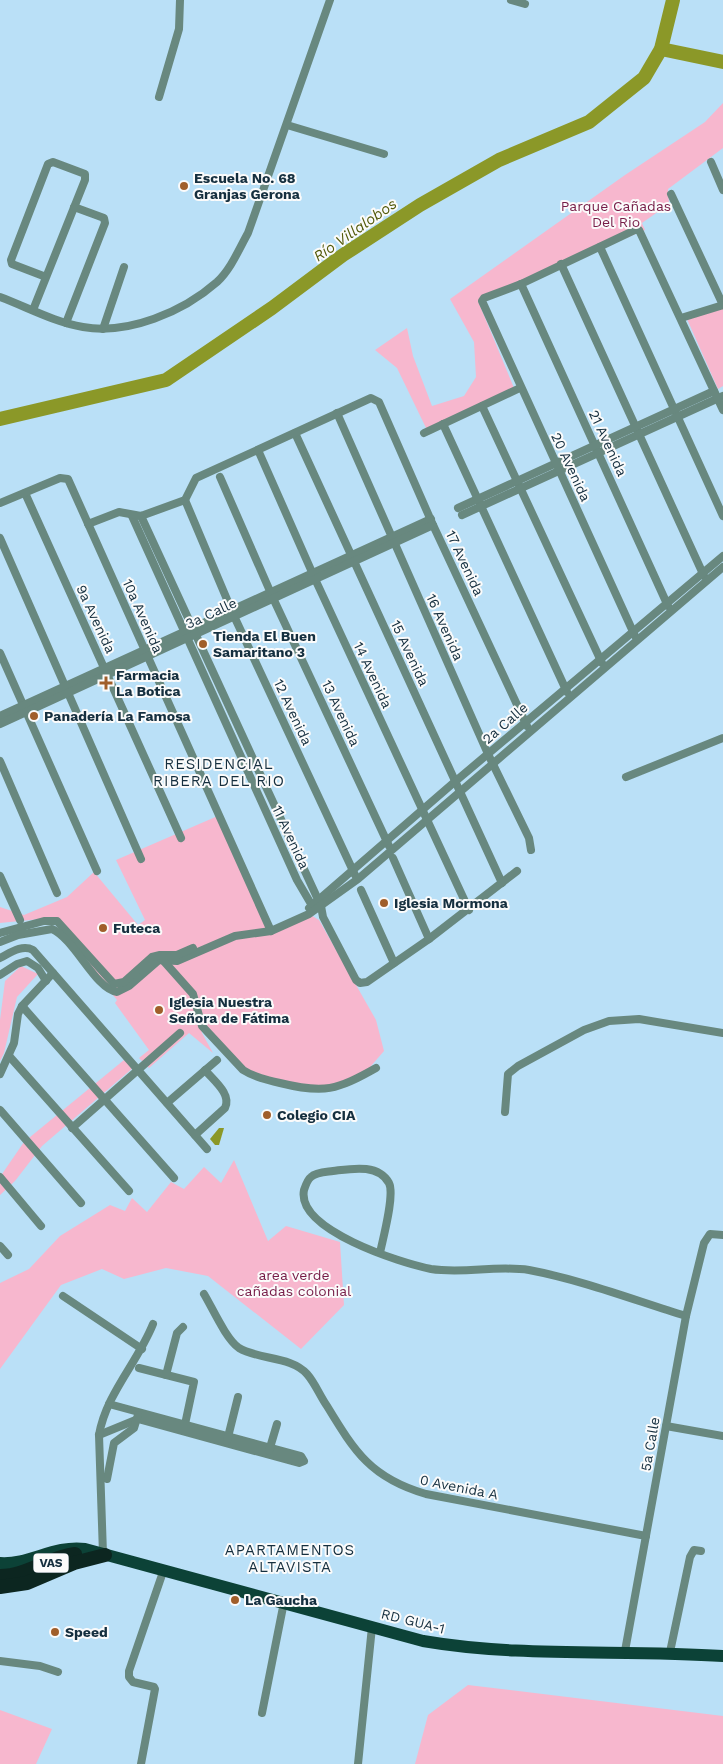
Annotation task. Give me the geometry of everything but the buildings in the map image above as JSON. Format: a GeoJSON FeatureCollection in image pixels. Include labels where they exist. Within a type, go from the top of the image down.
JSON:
{"type":"FeatureCollection","features":[{"type":"Feature","properties":{"kind":"highway","name":"VAS"},"geometry":{"type":"LineString","coordinates":[[0,1576],[20,1573],[72,1555],[102,1554]]}},
{"type":"Feature","properties":{"kind":"highway","name":"VAS"},"geometry":{"type":"LineString","coordinates":[[0,1580],[21,1576],[56,1561],[72,1557],[102,1554]]}},
{"type":"Feature","properties":{"kind":"highway"},"geometry":{"type":"LineString","coordinates":[[0,1587],[27,1583],[74,1563],[102,1554]]}},
{"type":"Feature","properties":{"kind":"main road","name":"RD GUA-1"},"geometry":{"type":"LineString","coordinates":[[0,1563],[7,1563],[70,1547],[164,1569],[423,1641],[504,1651],[670,1652],[723,1656]]}},
{"type":"Feature","properties":{"kind":"street"},"geometry":{"type":"LineString","coordinates":[[159,97],[179,29],[180,0]]}},
{"type":"Feature","properties":{"kind":"street"},"geometry":{"type":"LineString","coordinates":[[0,297],[66,323],[103,329],[132,326],[174,311],[218,281],[248,234],[330,0]]}},
{"type":"Feature","properties":{"kind":"street"},"geometry":{"type":"LineString","coordinates":[[511,0],[525,4]]}},
{"type":"Feature","properties":{"kind":"street"},"geometry":{"type":"LineString","coordinates":[[287,126],[384,154]]}},
{"type":"Feature","properties":{"kind":"street"},"geometry":{"type":"LineString","coordinates":[[34,310],[85,180],[84,174],[50,162],[11,260],[12,264],[46,277]]}},
{"type":"Feature","properties":{"kind":"street"},"geometry":{"type":"LineString","coordinates":[[711,162],[723,190]]}},
{"type":"Feature","properties":{"kind":"street"},"geometry":{"type":"LineString","coordinates":[[671,194],[723,305],[681,318]]}},
{"type":"Feature","properties":{"kind":"street"},"geometry":{"type":"LineString","coordinates":[[66,323],[105,223],[104,218],[74,207]]}},
{"type":"Feature","properties":{"kind":"street"},"geometry":{"type":"LineString","coordinates":[[521,284],[635,230],[642,233],[714,391],[720,398],[723,410]]}},
{"type":"Feature","properties":{"kind":"street"},"geometry":{"type":"LineString","coordinates":[[600,247],[723,516]]}},
{"type":"Feature","properties":{"kind":"street"},"geometry":{"type":"LineString","coordinates":[[560,264],[707,581]]}},
{"type":"Feature","properties":{"kind":"street"},"geometry":{"type":"LineString","coordinates":[[103,329],[124,267]]}},
{"type":"Feature","properties":{"kind":"street","name":"20 Avenida"},"geometry":{"type":"LineString","coordinates":[[521,284],[484,298],[482,304],[637,640]]}},
{"type":"Feature","properties":{"kind":"street","name":"21 Avenida"},"geometry":{"type":"LineString","coordinates":[[521,284],[671,612]]}},
{"type":"Feature","properties":{"kind":"street"},"geometry":{"type":"LineString","coordinates":[[424,433],[520,388]]}},
{"type":"Feature","properties":{"kind":"street"},"geometry":{"type":"LineString","coordinates":[[460,512],[597,449],[636,427],[714,391]]}},
{"type":"Feature","properties":{"kind":"street","name":"17 Avenida"},"geometry":{"type":"LineString","coordinates":[[337,414],[371,398],[379,402],[432,522],[530,732]]}},
{"type":"Feature","properties":{"kind":"street"},"geometry":{"type":"LineString","coordinates":[[597,449],[639,435],[720,398]]}},
{"type":"Feature","properties":{"kind":"street"},"geometry":{"type":"LineString","coordinates":[[482,406],[604,669]]}},
{"type":"Feature","properties":{"kind":"street"},"geometry":{"type":"LineString","coordinates":[[88,524],[120,512],[132,516],[141,516],[185,500],[196,478],[337,414]]}},
{"type":"Feature","properties":{"kind":"street","name":"16 Avenida"},"geometry":{"type":"LineString","coordinates":[[337,414],[488,754],[529,838],[531,850]]}},
{"type":"Feature","properties":{"kind":"street"},"geometry":{"type":"LineString","coordinates":[[443,424],[570,698]]}},
{"type":"Feature","properties":{"kind":"street","name":"15 Avenida"},"geometry":{"type":"LineString","coordinates":[[296,433],[502,883]]}},
{"type":"Feature","properties":{"kind":"street","name":"14 Avenida"},"geometry":{"type":"LineString","coordinates":[[258,450],[314,576],[469,910]]}},
{"type":"Feature","properties":{"kind":"street","name":"10a Avenida"},"geometry":{"type":"LineString","coordinates":[[25,493],[65,477],[68,479],[270,928]]}},
{"type":"Feature","properties":{"kind":"street","name":"13 Avenida"},"geometry":{"type":"LineString","coordinates":[[220,477],[272,595],[391,850]]}},
{"type":"Feature","properties":{"kind":"street"},"geometry":{"type":"LineString","coordinates":[[0,503],[25,493]]}},
{"type":"Feature","properties":{"kind":"street","name":"9a Avenida"},"geometry":{"type":"LineString","coordinates":[[25,493],[181,838]]}},
{"type":"Feature","properties":{"kind":"street","name":"12 Avenida"},"geometry":{"type":"LineString","coordinates":[[185,500],[233,613],[358,879]]}},
{"type":"Feature","properties":{"kind":"street","name":"11 Avenida"},"geometry":{"type":"LineString","coordinates":[[132,516],[297,880],[313,908],[323,917],[356,980],[360,983],[367,982],[394,963]]}},
{"type":"Feature","properties":{"kind":"street","name":"11 Avenida"},"geometry":{"type":"LineString","coordinates":[[141,516],[313,908]]}},
{"type":"Feature","properties":{"kind":"street","name":"3a Calle"},"geometry":{"type":"LineString","coordinates":[[0,724],[26,708],[432,522]]}},
{"type":"Feature","properties":{"kind":"street"},"geometry":{"type":"LineString","coordinates":[[0,538],[141,858]]}},
{"type":"Feature","properties":{"kind":"street","name":"2a Calle"},"geometry":{"type":"LineString","coordinates":[[313,908],[422,809],[723,556]]}},
{"type":"Feature","properties":{"kind":"street","name":"2a Calle"},"geometry":{"type":"LineString","coordinates":[[313,908],[358,879],[723,567]]}},
{"type":"Feature","properties":{"kind":"street"},"geometry":{"type":"LineString","coordinates":[[0,653],[97,871]]}},
{"type":"Feature","properties":{"kind":"street","name":"3a Calle"},"geometry":{"type":"LineString","coordinates":[[0,716],[26,708]]}},
{"type":"Feature","properties":{"kind":"street"},"geometry":{"type":"LineString","coordinates":[[626,777],[723,738]]}},
{"type":"Feature","properties":{"kind":"street"},"geometry":{"type":"LineString","coordinates":[[0,761],[57,893]]}},
{"type":"Feature","properties":{"kind":"street"},"geometry":{"type":"LineString","coordinates":[[393,858],[429,940]]}},
{"type":"Feature","properties":{"kind":"street"},"geometry":{"type":"LineString","coordinates":[[361,890],[394,963],[429,940],[517,871]]}},
{"type":"Feature","properties":{"kind":"street"},"geometry":{"type":"LineString","coordinates":[[0,876],[20,920]]}},
{"type":"Feature","properties":{"kind":"street"},"geometry":{"type":"LineString","coordinates":[[0,942],[18,935],[52,929],[59,932],[103,984],[124,989],[161,957],[177,955],[233,932],[270,928],[313,908]]}},
{"type":"Feature","properties":{"kind":"street"},"geometry":{"type":"LineString","coordinates":[[0,933],[44,921],[56,921],[114,988]]}},
{"type":"Feature","properties":{"kind":"street"},"geometry":{"type":"LineString","coordinates":[[0,958],[20,949],[30,948],[44,960],[53,973],[208,1149]]}},
{"type":"Feature","properties":{"kind":"street"},"geometry":{"type":"LineString","coordinates":[[161,957],[193,994],[202,1026],[243,1070],[250,1075],[300,1088],[321,1090],[346,1085],[376,1068]]}},
{"type":"Feature","properties":{"kind":"street"},"geometry":{"type":"LineString","coordinates":[[0,975],[17,964],[28,962],[38,968],[46,981]]}},
{"type":"Feature","properties":{"kind":"street"},"geometry":{"type":"LineString","coordinates":[[0,1074],[10,1057],[22,1006],[53,973]]}},
{"type":"Feature","properties":{"kind":"street"},"geometry":{"type":"LineString","coordinates":[[22,1006],[174,1178]]}},
{"type":"Feature","properties":{"kind":"street"},"geometry":{"type":"LineString","coordinates":[[505,1112],[508,1074],[518,1066],[584,1030],[609,1021],[639,1019],[723,1032]]}},
{"type":"Feature","properties":{"kind":"street"},"geometry":{"type":"LineString","coordinates":[[72,1128],[180,1033]]}},
{"type":"Feature","properties":{"kind":"street"},"geometry":{"type":"LineString","coordinates":[[10,1057],[129,1191]]}},
{"type":"Feature","properties":{"kind":"street"},"geometry":{"type":"LineString","coordinates":[[167,1102],[217,1060]]}},
{"type":"Feature","properties":{"kind":"street"},"geometry":{"type":"LineString","coordinates":[[195,1135],[225,1108],[228,1102],[226,1096],[204,1070]]}},
{"type":"Feature","properties":{"kind":"street"},"geometry":{"type":"LineString","coordinates":[[0,1110],[81,1203]]}},
{"type":"Feature","properties":{"kind":"street"},"geometry":{"type":"LineString","coordinates":[[380,1253],[391,1196],[389,1183],[383,1176],[372,1170],[361,1168],[318,1173],[311,1177],[304,1189],[304,1199],[306,1206],[317,1220],[352,1241],[380,1253],[432,1269],[465,1270],[493,1268],[528,1270],[582,1284],[686,1316]]}},
{"type":"Feature","properties":{"kind":"street"},"geometry":{"type":"LineString","coordinates":[[0,1177],[41,1226]]}},
{"type":"Feature","properties":{"kind":"street","name":"5a Calle"},"geometry":{"type":"LineString","coordinates":[[625,1651],[686,1316],[704,1243],[710,1234],[723,1235]]}},
{"type":"Feature","properties":{"kind":"street"},"geometry":{"type":"LineString","coordinates":[[0,1246],[8,1255]]}},
{"type":"Feature","properties":{"kind":"street","name":"0 Avenida A"},"geometry":{"type":"LineString","coordinates":[[204,1294],[232,1340],[239,1348],[286,1363],[306,1373],[351,1446],[370,1465],[401,1487],[426,1494],[646,1536]]}},
{"type":"Feature","properties":{"kind":"street"},"geometry":{"type":"LineString","coordinates":[[63,1296],[142,1349]]}},
{"type":"Feature","properties":{"kind":"street"},"geometry":{"type":"LineString","coordinates":[[102,1554],[99,1435],[102,1419],[108,1404],[142,1349],[152,1324]]}},
{"type":"Feature","properties":{"kind":"street"},"geometry":{"type":"LineString","coordinates":[[166,1375],[177,1333],[183,1327]]}},
{"type":"Feature","properties":{"kind":"street"},"geometry":{"type":"LineString","coordinates":[[139,1368],[195,1384],[184,1428]]}},
{"type":"Feature","properties":{"kind":"street"},"geometry":{"type":"LineString","coordinates":[[228,1440],[238,1397]]}},
{"type":"Feature","properties":{"kind":"street"},"geometry":{"type":"LineString","coordinates":[[108,1404],[138,1416],[269,1451],[277,1424]]}},
{"type":"Feature","properties":{"kind":"street"},"geometry":{"type":"LineString","coordinates":[[99,1435],[138,1416]]}},
{"type":"Feature","properties":{"kind":"street"},"geometry":{"type":"LineString","coordinates":[[107,1479],[114,1443],[133,1429],[138,1416]]}},
{"type":"Feature","properties":{"kind":"street"},"geometry":{"type":"LineString","coordinates":[[666,1426],[723,1436]]}},
{"type":"Feature","properties":{"kind":"street"},"geometry":{"type":"LineString","coordinates":[[670,1652],[690,1557],[694,1550],[701,1551]]}},
{"type":"Feature","properties":{"kind":"street"},"geometry":{"type":"LineString","coordinates":[[141,1764],[155,1689],[154,1687],[133,1682],[129,1677],[129,1671],[164,1569]]}},
{"type":"Feature","properties":{"kind":"street"},"geometry":{"type":"LineString","coordinates":[[262,1713],[284,1602]]}},
{"type":"Feature","properties":{"kind":"street"},"geometry":{"type":"LineString","coordinates":[[358,1764],[372,1627]]}},
{"type":"Feature","properties":{"kind":"street"},"geometry":{"type":"LineString","coordinates":[[0,1661],[40,1666],[58,1672]]}},
{"type":"Feature","properties":{"kind":"green space","name":"Parque Cañadas Del Rio"},"geometry":{"type":"Polygon","coordinates":[[[723,103],[723,148],[668,189],[669,204],[642,223],[645,230],[478,301],[514,388],[427,430],[397,368],[375,350],[407,328],[413,356],[432,406],[464,396],[476,377],[474,342],[450,299],[625,175],[705,122],[723,103]]]}},
{"type":"Feature","properties":{"kind":"green space"},"geometry":{"type":"Polygon","coordinates":[[[723,303],[723,386],[718,389],[687,319],[723,303]]]}},
{"type":"Feature","properties":{"kind":"green space"},"geometry":{"type":"Polygon","coordinates":[[[220,815],[269,932],[309,914],[319,920],[376,1020],[384,1051],[371,1066],[367,1075],[333,1088],[300,1088],[240,1067],[209,1034],[199,1016],[202,1033],[213,1053],[189,1033],[149,1068],[139,1058],[149,1050],[115,1003],[117,1000],[50,918],[0,923],[0,907],[24,915],[67,897],[94,872],[138,925],[145,920],[116,860],[220,815]]]}},
{"type":"Feature","properties":{"kind":"green space"},"geometry":{"type":"Polygon","coordinates":[[[21,966],[38,974],[17,997],[4,1053],[0,1061],[0,1020],[5,981],[21,966]]]}},
{"type":"Feature","properties":{"kind":"green space"},"geometry":{"type":"Polygon","coordinates":[[[124,1060],[134,1067],[42,1146],[15,1181],[0,1195],[0,1177],[24,1142],[124,1060]]]}},
{"type":"Feature","properties":{"kind":"green space","name":"area verde cañadas colonial"},"geometry":{"type":"Polygon","coordinates":[[[234,1160],[268,1241],[286,1226],[340,1242],[344,1305],[301,1349],[208,1276],[166,1268],[124,1279],[102,1269],[61,1285],[0,1369],[0,1283],[29,1269],[60,1236],[110,1205],[125,1211],[132,1198],[147,1212],[171,1182],[184,1189],[204,1167],[221,1183],[234,1160]]]}},
{"type":"Feature","properties":{"kind":"green space"},"geometry":{"type":"Polygon","coordinates":[[[468,1685],[723,1716],[723,1764],[415,1764],[428,1715],[468,1685]]]}},
{"type":"Feature","properties":{"kind":"green space"},"geometry":{"type":"Polygon","coordinates":[[[0,1710],[52,1729],[36,1764],[0,1764],[0,1710]]]}},
{"type":"Feature","properties":{"kind":"shaded area"},"geometry":{"type":"Polygon","coordinates":[[[219,1128],[224,1128],[219,1145],[215,1145],[210,1139],[219,1128]]]}},
{"type":"Feature","properties":{"kind":"waterway","name":"Río Villalobos"},"geometry":{"type":"LineString","coordinates":[[0,419],[166,380],[272,308],[343,255],[420,205],[499,160],[589,122],[644,78],[661,49],[673,0]]}},
{"type":"Feature","properties":{"kind":"waterway"},"geometry":{"type":"LineString","coordinates":[[661,49],[723,62]]}},
{"type":"Feature","properties":{"kind":"place","name":"Escuela No. 68 Granjas Gerona"},"geometry":{"type":"Point","coordinates":[184,186]}},
{"type":"Feature","properties":{"kind":"place","name":"Tienda El Buen Samaritano 3"},"geometry":{"type":"Point","coordinates":[203,644]}},
{"type":"Feature","properties":{"kind":"place","name":"Farmacia La Botica"},"geometry":{"type":"Point","coordinates":[106,683]}},
{"type":"Feature","properties":{"kind":"place","name":"Panadería La Famosa"},"geometry":{"type":"Point","coordinates":[34,716]}},
{"type":"Feature","properties":{"kind":"place","name":"Iglesia Mormona"},"geometry":{"type":"Point","coordinates":[384,903]}},
{"type":"Feature","properties":{"kind":"place","name":"Futeca"},"geometry":{"type":"Point","coordinates":[103,928]}},
{"type":"Feature","properties":{"kind":"place","name":"Iglesia Nuestra Señora de Fátima"},"geometry":{"type":"Point","coordinates":[159,1010]}},
{"type":"Feature","properties":{"kind":"place","name":"Colegio CIA"},"geometry":{"type":"Point","coordinates":[267,1115]}},
{"type":"Feature","properties":{"kind":"place","name":"La Gaucha"},"geometry":{"type":"Point","coordinates":[235,1600]}},
{"type":"Feature","properties":{"kind":"place","name":"Speed"},"geometry":{"type":"Point","coordinates":[55,1632]}},
{"type":"Feature","properties":{"kind":"district","name":"RESIDENCIAL RIBERA DEL RIO"},"geometry":{"type":"Point","coordinates":[219,772]}},
{"type":"Feature","properties":{"kind":"district","name":"APARTAMENTOS ALTAVISTA"},"geometry":{"type":"Point","coordinates":[290,1558]}}]}
